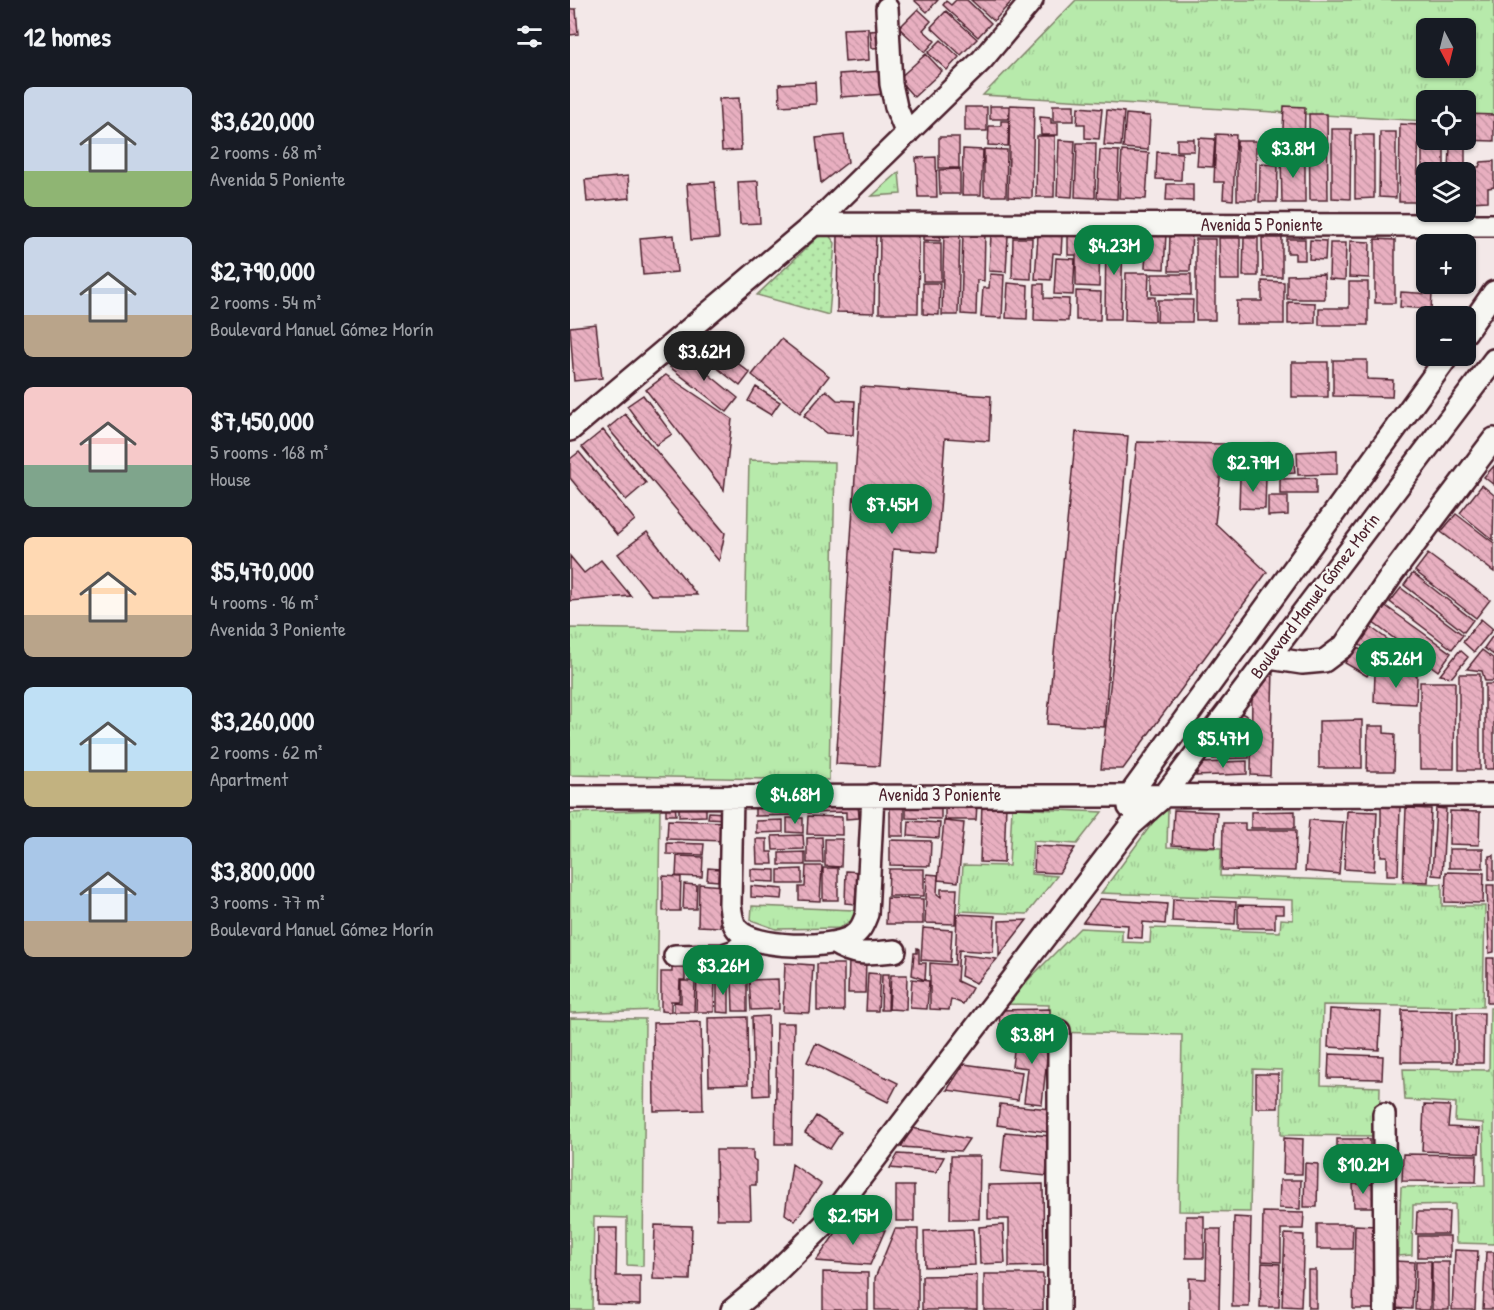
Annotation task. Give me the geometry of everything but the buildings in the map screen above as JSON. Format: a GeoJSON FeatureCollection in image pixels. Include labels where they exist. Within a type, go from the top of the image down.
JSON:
{"type":"FeatureCollection","features":[{"type":"Feature","properties":{"kind":"street"},"geometry":{"type":"LineString","coordinates":[[570,430],[814,224],[982,60],[1032,0]]}},
{"type":"Feature","properties":{"kind":"street"},"geometry":{"type":"LineString","coordinates":[[887,8],[891,84],[896,107],[907,134]]}},
{"type":"Feature","properties":{"kind":"street","name":"Avenida 5 Poniente"},"geometry":{"type":"LineString","coordinates":[[814,224],[1494,225]]}},
{"type":"Feature","properties":{"kind":"street"},"geometry":{"type":"LineString","coordinates":[[1476,318],[1494,292]]}},
{"type":"Feature","properties":{"kind":"street","name":"Boulevard Manuel Gómez Morín"},"geometry":{"type":"LineString","coordinates":[[732,1310],[781,1268],[825,1224],[1130,826],[1163,797],[1494,360]]}},
{"type":"Feature","properties":{"kind":"street","name":"Boulevard Manuel Gómez Morín"},"geometry":{"type":"LineString","coordinates":[[1129,796],[1441,366]]}},
{"type":"Feature","properties":{"kind":"street"},"geometry":{"type":"LineString","coordinates":[[1269,658],[1302,663],[1324,661],[1344,646],[1393,573],[1494,439]]}},
{"type":"Feature","properties":{"kind":"street"},"geometry":{"type":"LineString","coordinates":[[732,796],[730,904],[737,930],[749,939],[764,943],[818,945],[850,938],[861,929],[867,914],[873,795]]}},
{"type":"Feature","properties":{"kind":"street","name":"Avenida 3 Poniente"},"geometry":{"type":"LineString","coordinates":[[570,797],[873,795],[1163,797]]}},
{"type":"Feature","properties":{"kind":"street"},"geometry":{"type":"LineString","coordinates":[[1163,797],[1494,795]]}},
{"type":"Feature","properties":{"kind":"street"},"geometry":{"type":"LineString","coordinates":[[1129,796],[1130,826]]}},
{"type":"Feature","properties":{"kind":"street"},"geometry":{"type":"LineString","coordinates":[[675,956],[723,956],[735,951],[749,939]]}},
{"type":"Feature","properties":{"kind":"street"},"geometry":{"type":"LineString","coordinates":[[834,943],[848,951],[860,954],[895,951]]}},
{"type":"Feature","properties":{"kind":"street"},"geometry":{"type":"LineString","coordinates":[[1059,1031],[1059,1310]]}},
{"type":"Feature","properties":{"kind":"street"},"geometry":{"type":"LineString","coordinates":[[1384,1114],[1385,1310]]}},
{"type":"Feature","properties":{"kind":"green space"},"geometry":{"type":"Polygon","coordinates":[[[1076,0],[1494,0],[1494,125],[1476,124],[1476,90],[1416,90],[1416,120],[983,95],[1076,0]]]}},
{"type":"Feature","properties":{"kind":"green space"},"geometry":{"type":"Polygon","coordinates":[[[899,172],[901,194],[872,196],[899,172]]]}},
{"type":"Feature","properties":{"kind":"green space"},"geometry":{"type":"Polygon","coordinates":[[[825,230],[835,243],[829,315],[757,295],[825,230]]]}},
{"type":"Feature","properties":{"kind":"green space"},"geometry":{"type":"Polygon","coordinates":[[[749,460],[835,462],[829,780],[570,775],[570,628],[745,631],[749,460]]]}},
{"type":"Feature","properties":{"kind":"green space"},"geometry":{"type":"Polygon","coordinates":[[[1012,808],[1102,812],[1077,844],[1033,841],[1031,874],[1057,876],[1027,914],[960,911],[963,865],[1009,866],[1012,808]]]}},
{"type":"Feature","properties":{"kind":"green space"},"geometry":{"type":"Polygon","coordinates":[[[660,810],[657,1010],[570,1013],[570,813],[660,810]]]}},
{"type":"Feature","properties":{"kind":"green space"},"geometry":{"type":"Polygon","coordinates":[[[1162,810],[1168,811],[1167,847],[1221,848],[1220,876],[1442,884],[1442,906],[1485,906],[1483,1007],[1323,1005],[1321,1085],[1380,1087],[1379,1136],[1281,1135],[1282,1070],[1253,1069],[1250,1212],[1179,1211],[1182,1035],[1048,1032],[1049,1005],[1004,1004],[1080,928],[1122,930],[1122,942],[1150,943],[1151,928],[1280,932],[1281,919],[1293,920],[1293,900],[1101,893],[1162,810]]]}},
{"type":"Feature","properties":{"kind":"green space"},"geometry":{"type":"Polygon","coordinates":[[[752,906],[854,910],[854,919],[839,928],[776,929],[751,920],[752,906]]]}},
{"type":"Feature","properties":{"kind":"green space"},"geometry":{"type":"Polygon","coordinates":[[[1490,1008],[1494,1008],[1494,1244],[1456,1243],[1455,1204],[1413,1205],[1412,1255],[1398,1256],[1401,1187],[1485,1186],[1483,1123],[1455,1121],[1456,1103],[1405,1100],[1403,1069],[1489,1070],[1490,1008]]]}},
{"type":"Feature","properties":{"kind":"green space"},"geometry":{"type":"Polygon","coordinates":[[[570,1018],[645,1019],[643,1266],[627,1265],[627,1218],[594,1217],[592,1310],[570,1310],[570,1018]]]}}]}
